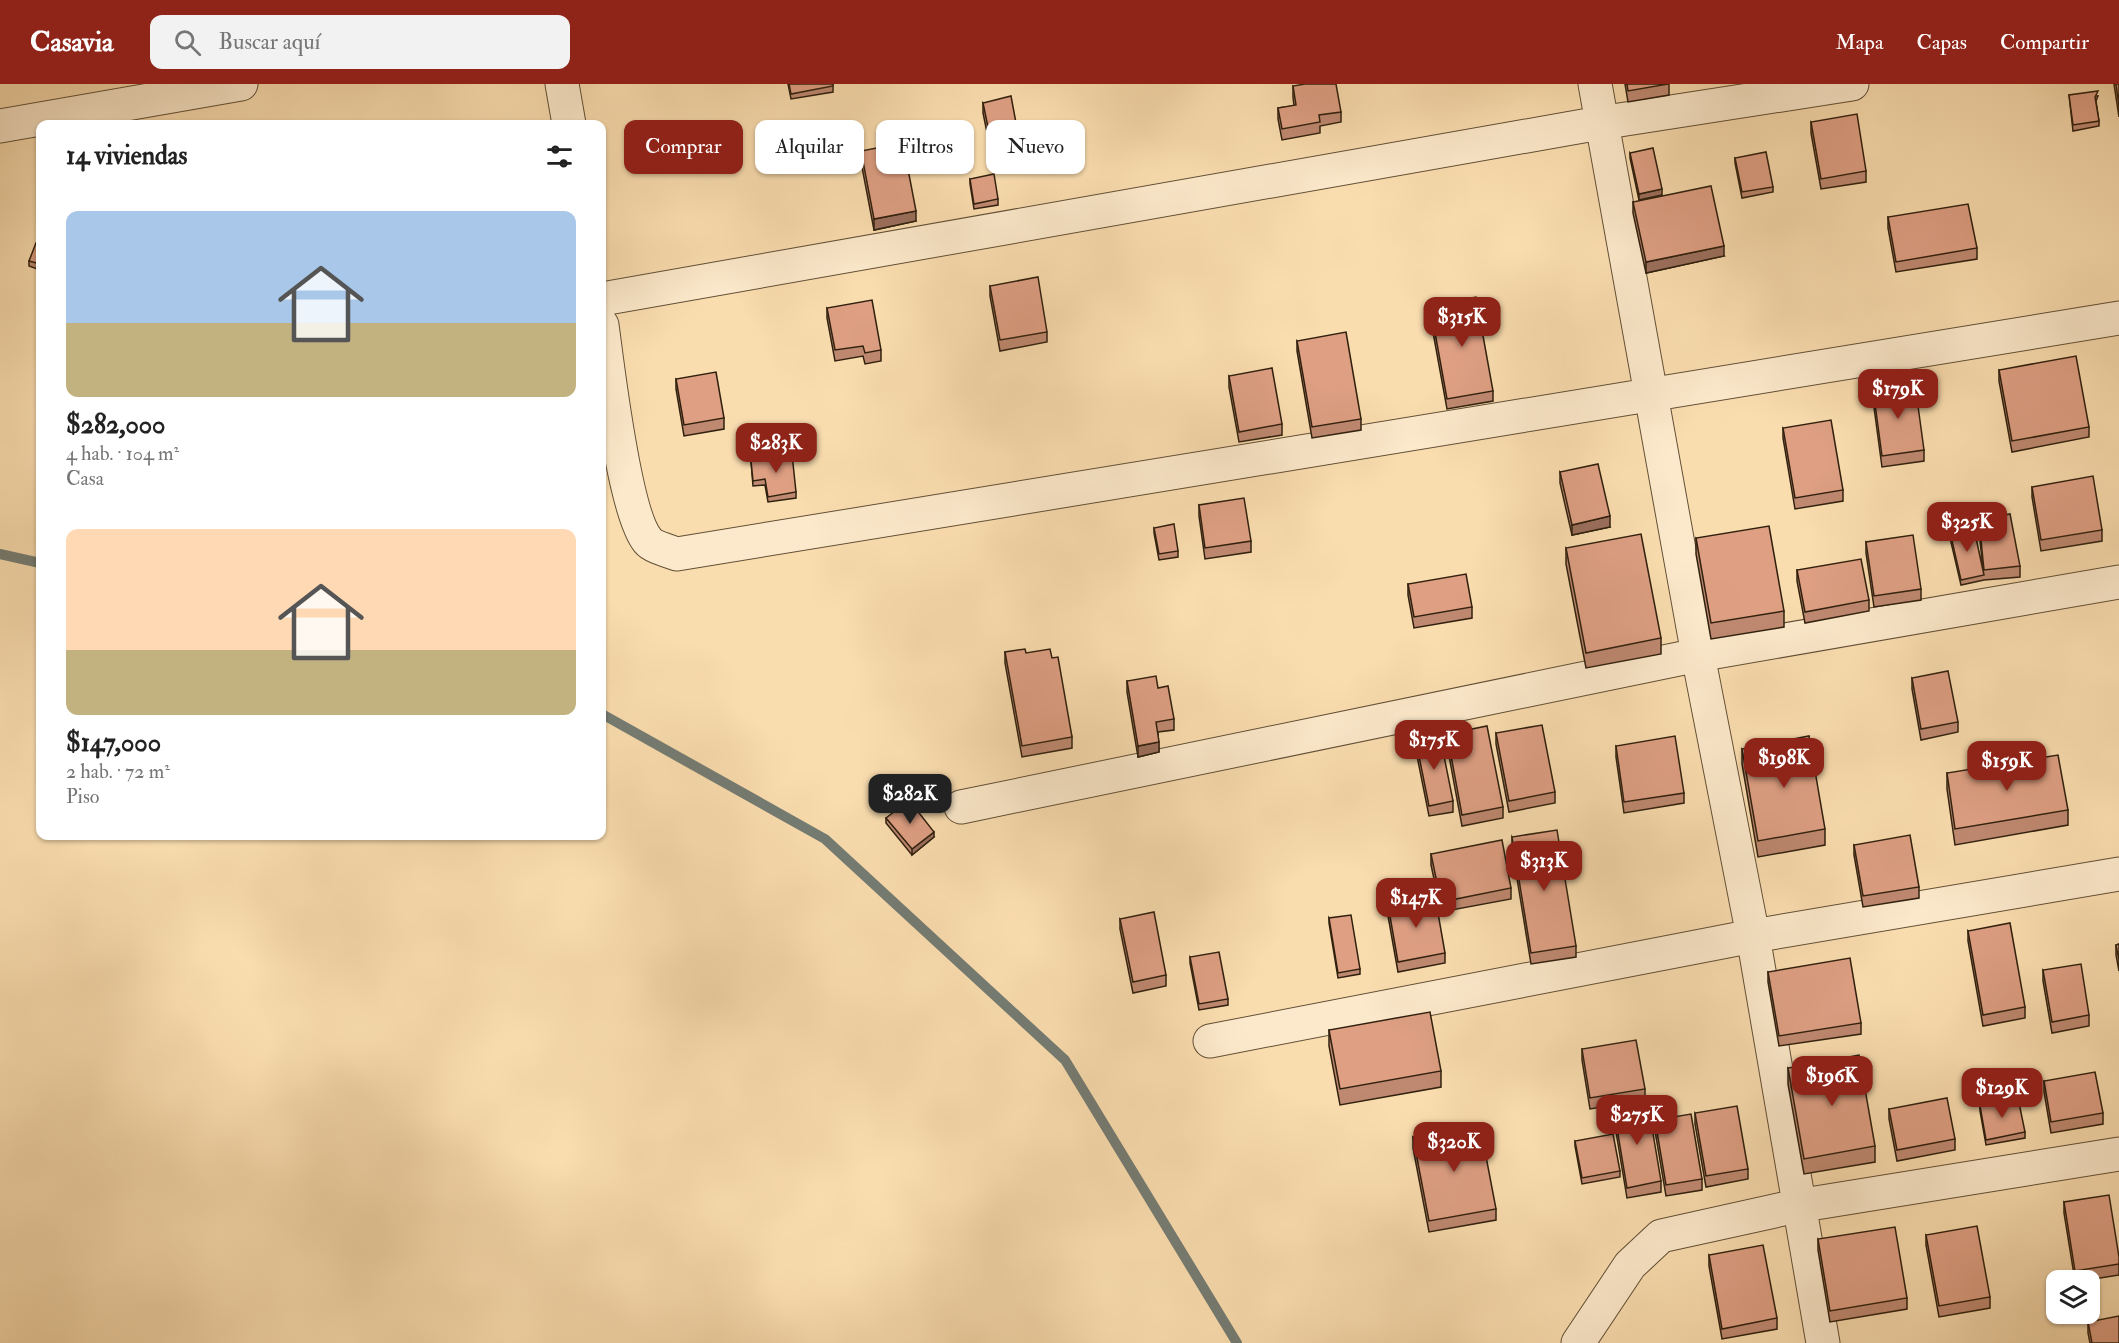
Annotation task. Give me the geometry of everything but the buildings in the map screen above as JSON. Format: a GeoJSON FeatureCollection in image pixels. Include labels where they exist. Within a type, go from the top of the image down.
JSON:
{"type":"FeatureCollection","features":[{"type":"Feature","properties":{"kind":"street"},"geometry":{"type":"LineString","coordinates":[[2,117],[241,84]]}},
{"type":"Feature","properties":{"kind":"street"},"geometry":{"type":"LineString","coordinates":[[562,84],[568,120]]}},
{"type":"Feature","properties":{"kind":"street"},"geometry":{"type":"LineString","coordinates":[[1595,84],[1600,123],[1698,655],[1753,936],[1797,1206],[1823,1343]]}},
{"type":"Feature","properties":{"kind":"street"},"geometry":{"type":"LineString","coordinates":[[606,298],[1600,123],[1852,84]]}},
{"type":"Feature","properties":{"kind":"street"},"geometry":{"type":"LineString","coordinates":[[606,350],[626,478],[636,517],[648,542],[677,554],[2119,318]]}},
{"type":"Feature","properties":{"kind":"street"},"geometry":{"type":"LineString","coordinates":[[961,807],[1698,655],[2119,582]]}},
{"type":"Feature","properties":{"kind":"street"},"geometry":{"type":"LineString","coordinates":[[1210,1041],[1753,936],[2119,874]]}},
{"type":"Feature","properties":{"kind":"street"},"geometry":{"type":"LineString","coordinates":[[1578,1343],[1630,1265],[1660,1236],[1797,1206],[2119,1154]]}},
{"type":"Feature","properties":{"kind":"waterway"},"geometry":{"type":"LineString","coordinates":[[0,554],[36,562]]}},
{"type":"Feature","properties":{"kind":"waterway"},"geometry":{"type":"LineString","coordinates":[[606,716],[825,839],[1065,1060],[1237,1343]]}}]}
